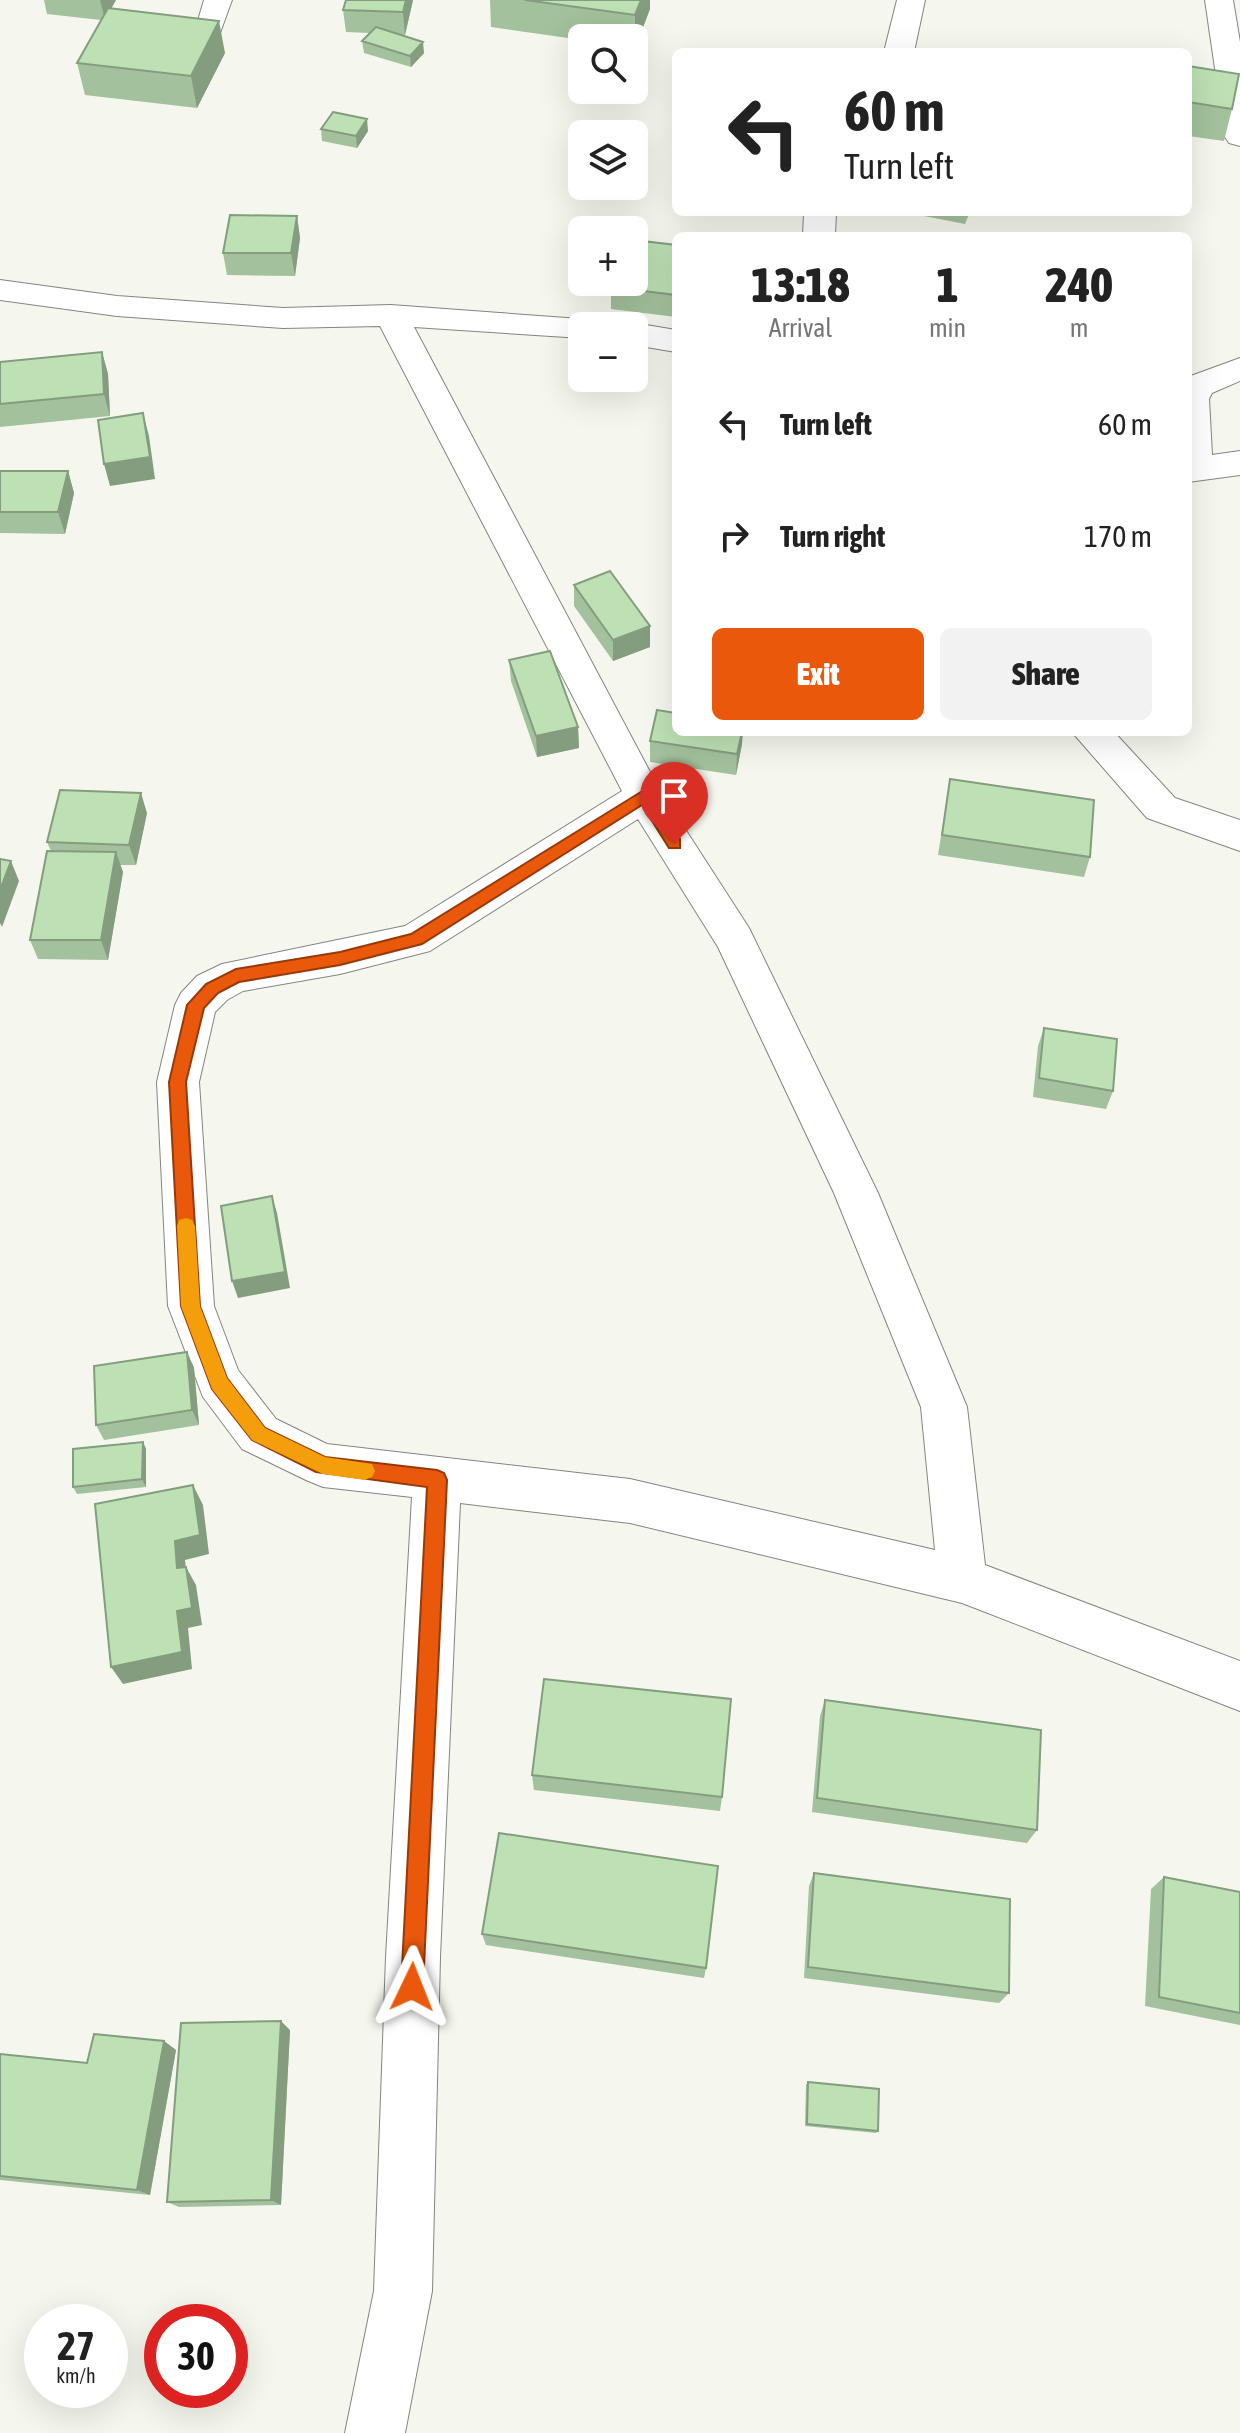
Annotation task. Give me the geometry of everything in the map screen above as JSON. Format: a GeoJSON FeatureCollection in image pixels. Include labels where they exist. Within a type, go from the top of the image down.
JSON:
{"type":"FeatureCollection","features":[{"type":"Feature","properties":{"kind":"street"},"geometry":{"type":"LineString","coordinates":[[900,48],[911,0]]}},
{"type":"Feature","properties":{"kind":"street"},"geometry":{"type":"LineString","coordinates":[[1219,0],[1240,137]]}},
{"type":"Feature","properties":{"kind":"street"},"geometry":{"type":"LineString","coordinates":[[0,290],[117,306],[283,318],[391,315],[568,326]]}},
{"type":"Feature","properties":{"kind":"street"},"geometry":{"type":"LineString","coordinates":[[391,315],[644,796],[735,939],[856,1193],[944,1407],[962,1580]]}},
{"type":"Feature","properties":{"kind":"street"},"geometry":{"type":"LineString","coordinates":[[648,336],[672,340]]}},
{"type":"Feature","properties":{"kind":"street"},"geometry":{"type":"LineString","coordinates":[[1240,369],[1200,385],[1192,399],[1192,470],[1240,463]]}},
{"type":"Feature","properties":{"kind":"street"},"geometry":{"type":"LineString","coordinates":[[1095,736],[1161,808],[1240,836]]}},
{"type":"Feature","properties":{"kind":"street"},"geometry":{"type":"LineString","coordinates":[[644,796],[416,940],[340,958],[236,976],[212,988],[196,1005],[178,1082],[189,1277],[191,1306],[219,1382],[259,1434],[323,1465],[630,1501],[962,1580],[1240,1686]]}},
{"type":"Feature","properties":{"kind":"street"},"geometry":{"type":"LineString","coordinates":[[375,2433],[403,2291],[413,1957],[437,1480]]}},
{"type":"Feature","properties":{"kind":"building"},"geometry":{"type":"Polygon","coordinates":[[[346,0],[406,0],[403,12],[343,10],[346,0]]]}},
{"type":"Feature","properties":{"kind":"building"},"geometry":{"type":"Polygon","coordinates":[[[525,0],[641,0],[635,15],[525,0]]]}},
{"type":"Feature","properties":{"kind":"building"},"geometry":{"type":"Polygon","coordinates":[[[108,8],[219,21],[191,76],[77,63],[108,8]]]}},
{"type":"Feature","properties":{"kind":"building"},"geometry":{"type":"Polygon","coordinates":[[[376,27],[423,42],[410,56],[362,41],[376,27]]]}},
{"type":"Feature","properties":{"kind":"building"},"geometry":{"type":"Polygon","coordinates":[[[1192,67],[1239,74],[1232,109],[1192,103],[1192,67]]]}},
{"type":"Feature","properties":{"kind":"building"},"geometry":{"type":"Polygon","coordinates":[[[333,112],[367,119],[356,136],[321,129],[333,112]]]}},
{"type":"Feature","properties":{"kind":"building"},"geometry":{"type":"Polygon","coordinates":[[[230,215],[297,216],[291,253],[223,253],[230,215]]]}},
{"type":"Feature","properties":{"kind":"building"},"geometry":{"type":"Polygon","coordinates":[[[648,242],[672,245],[672,295],[648,292],[648,242]]]}},
{"type":"Feature","properties":{"kind":"building"},"geometry":{"type":"Polygon","coordinates":[[[102,352],[104,394],[0,404],[0,362],[102,352]]]}},
{"type":"Feature","properties":{"kind":"building"},"geometry":{"type":"Polygon","coordinates":[[[143,413],[150,457],[104,464],[98,420],[143,413]]]}},
{"type":"Feature","properties":{"kind":"building"},"geometry":{"type":"Polygon","coordinates":[[[0,471],[68,471],[58,512],[0,512],[0,471]]]}},
{"type":"Feature","properties":{"kind":"building"},"geometry":{"type":"Polygon","coordinates":[[[610,571],[650,626],[613,640],[574,585],[610,571]]]}},
{"type":"Feature","properties":{"kind":"building"},"geometry":{"type":"Polygon","coordinates":[[[550,651],[578,727],[536,736],[509,660],[550,651]]]}},
{"type":"Feature","properties":{"kind":"building"},"geometry":{"type":"Polygon","coordinates":[[[657,710],[672,712],[672,736],[741,736],[737,754],[650,741],[657,710]]]}},
{"type":"Feature","properties":{"kind":"building"},"geometry":{"type":"Polygon","coordinates":[[[950,779],[1094,800],[1090,857],[942,835],[950,779]]]}},
{"type":"Feature","properties":{"kind":"building"},"geometry":{"type":"Polygon","coordinates":[[[60,790],[141,793],[129,845],[47,842],[60,790]]]}},
{"type":"Feature","properties":{"kind":"building"},"geometry":{"type":"Polygon","coordinates":[[[47,851],[116,852],[101,940],[30,940],[47,851]]]}},
{"type":"Feature","properties":{"kind":"building"},"geometry":{"type":"Polygon","coordinates":[[[0,859],[11,861],[0,890],[0,859]]]}},
{"type":"Feature","properties":{"kind":"building"},"geometry":{"type":"Polygon","coordinates":[[[1044,1028],[1117,1039],[1113,1091],[1039,1078],[1044,1028]]]}},
{"type":"Feature","properties":{"kind":"building"},"geometry":{"type":"Polygon","coordinates":[[[272,1196],[285,1272],[232,1281],[221,1206],[272,1196]]]}},
{"type":"Feature","properties":{"kind":"building"},"geometry":{"type":"Polygon","coordinates":[[[187,1352],[192,1410],[96,1425],[94,1366],[187,1352]]]}},
{"type":"Feature","properties":{"kind":"building"},"geometry":{"type":"Polygon","coordinates":[[[143,1442],[142,1479],[73,1487],[73,1449],[143,1442]]]}},
{"type":"Feature","properties":{"kind":"building"},"geometry":{"type":"Polygon","coordinates":[[[193,1485],[200,1535],[175,1541],[177,1568],[186,1567],[192,1608],[177,1611],[182,1652],[111,1667],[95,1504],[193,1485]]]}},
{"type":"Feature","properties":{"kind":"building"},"geometry":{"type":"Polygon","coordinates":[[[544,1679],[731,1699],[722,1797],[532,1775],[544,1679]]]}},
{"type":"Feature","properties":{"kind":"building"},"geometry":{"type":"Polygon","coordinates":[[[825,1700],[1041,1730],[1037,1830],[817,1798],[825,1700]]]}},
{"type":"Feature","properties":{"kind":"building"},"geometry":{"type":"Polygon","coordinates":[[[499,1833],[718,1866],[706,1968],[482,1934],[499,1833]]]}},
{"type":"Feature","properties":{"kind":"building"},"geometry":{"type":"Polygon","coordinates":[[[814,1873],[1010,1899],[1009,1993],[808,1967],[814,1873]]]}},
{"type":"Feature","properties":{"kind":"building"},"geometry":{"type":"Polygon","coordinates":[[[1164,1877],[1240,1892],[1240,2013],[1159,1997],[1164,1877]]]}},
{"type":"Feature","properties":{"kind":"building"},"geometry":{"type":"Polygon","coordinates":[[[281,2021],[271,2200],[167,2202],[181,2023],[281,2021]]]}},
{"type":"Feature","properties":{"kind":"building"},"geometry":{"type":"Polygon","coordinates":[[[94,2034],[164,2041],[137,2190],[0,2176],[0,2054],[87,2063],[94,2034]]]}},
{"type":"Feature","properties":{"kind":"building"},"geometry":{"type":"Polygon","coordinates":[[[808,2082],[879,2089],[878,2131],[807,2124],[808,2082]]]}},
{"type":"Feature","properties":{"kind":"slow traffic"},"geometry":{"type":"LineString","coordinates":[[186,1226],[191,1306],[219,1382],[259,1434],[323,1465],[365,1471]]}},
{"type":"Feature","properties":{"kind":"route"},"geometry":{"type":"LineString","coordinates":[[412,1987],[437,1480],[323,1465],[259,1434],[219,1382],[191,1306],[178,1082],[196,1005],[212,988],[236,976],[279,966],[340,958],[416,940],[644,796],[674,844]]}}]}
